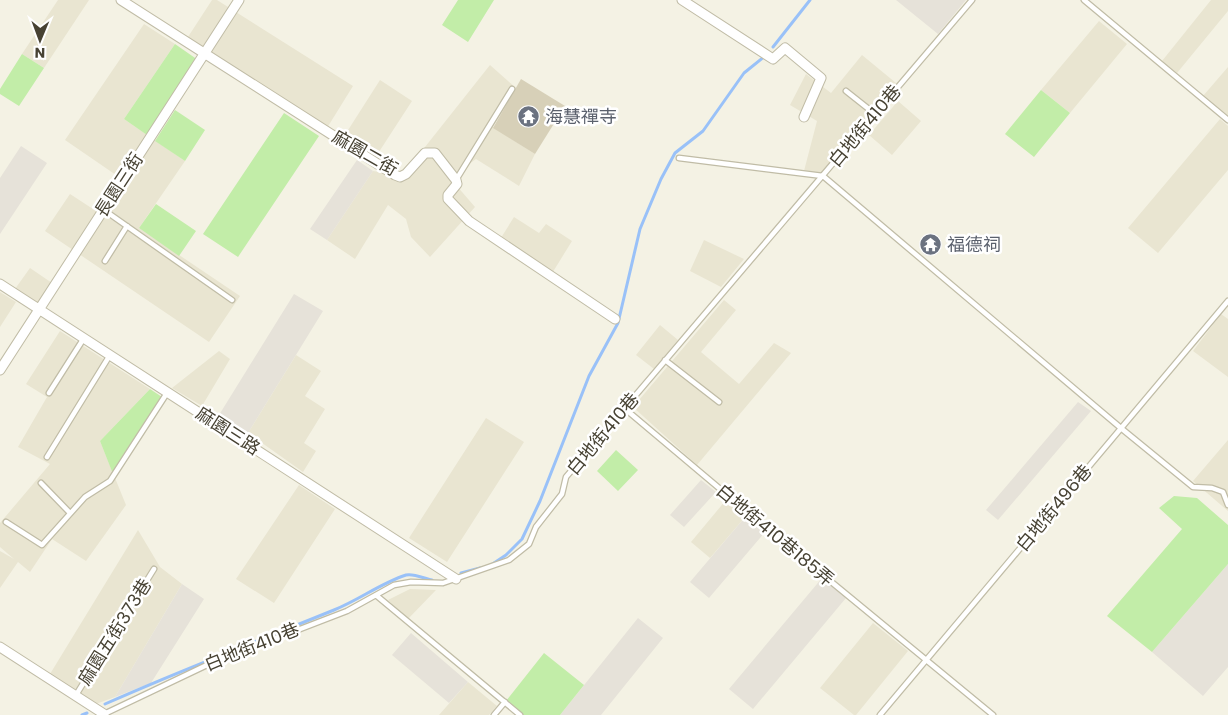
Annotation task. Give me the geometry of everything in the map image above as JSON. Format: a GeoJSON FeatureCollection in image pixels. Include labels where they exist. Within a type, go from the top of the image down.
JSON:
{"type":"FeatureCollection","features":[{"type":"Feature","properties":{"kind":"street","name":"麻園二街"},"geometry":{"type":"LineString","coordinates":[[121,0],[395,175],[400,177],[406,174],[428,152],[435,153],[456,180]]}},
{"type":"Feature","properties":{"kind":"street","name":"長園三街"},"geometry":{"type":"LineString","coordinates":[[0,370],[239,0]]}},
{"type":"Feature","properties":{"kind":"street"},"geometry":{"type":"LineString","coordinates":[[682,0],[773,59],[785,48],[821,78],[804,117]]}},
{"type":"Feature","properties":{"kind":"street"},"geometry":{"type":"LineString","coordinates":[[456,180],[457,184],[448,194],[448,199],[469,221],[615,319]]}},
{"type":"Feature","properties":{"kind":"street","name":"麻園三路"},"geometry":{"type":"LineString","coordinates":[[0,284],[456,579]]}},
{"type":"Feature","properties":{"kind":"street"},"geometry":{"type":"LineString","coordinates":[[0,647],[103,714]]}},
{"type":"Feature","properties":{"kind":"lane","name":"白地街410巷"},"geometry":{"type":"LineString","coordinates":[[103,714],[207,665],[262,642],[346,611],[377,596],[394,585],[411,582],[433,584],[456,579],[509,560],[524,550],[536,527],[562,494],[566,477],[972,0]]}},
{"type":"Feature","properties":{"kind":"lane"},"geometry":{"type":"LineString","coordinates":[[1084,0],[1228,120]]}},
{"type":"Feature","properties":{"kind":"lane"},"geometry":{"type":"LineString","coordinates":[[456,180],[512,89]]}},
{"type":"Feature","properties":{"kind":"lane"},"geometry":{"type":"LineString","coordinates":[[846,91],[875,114]]}},
{"type":"Feature","properties":{"kind":"lane"},"geometry":{"type":"LineString","coordinates":[[679,158],[823,176],[1193,487],[1212,488],[1223,492],[1228,505]]}},
{"type":"Feature","properties":{"kind":"lane"},"geometry":{"type":"LineString","coordinates":[[103,209],[232,300]]}},
{"type":"Feature","properties":{"kind":"lane"},"geometry":{"type":"LineString","coordinates":[[105,262],[127,226]]}},
{"type":"Feature","properties":{"kind":"lane","name":"白地街496巷"},"geometry":{"type":"LineString","coordinates":[[880,715],[1228,301]]}},
{"type":"Feature","properties":{"kind":"lane"},"geometry":{"type":"LineString","coordinates":[[49,393],[84,338]]}},
{"type":"Feature","properties":{"kind":"lane"},"geometry":{"type":"LineString","coordinates":[[47,457],[110,355]]}},
{"type":"Feature","properties":{"kind":"lane"},"geometry":{"type":"LineString","coordinates":[[665,360],[719,402]]}},
{"type":"Feature","properties":{"kind":"lane"},"geometry":{"type":"LineString","coordinates":[[6,522],[42,545],[85,497],[110,481],[168,391]]}},
{"type":"Feature","properties":{"kind":"lane","name":"白地街410巷185弄"},"geometry":{"type":"LineString","coordinates":[[624,408],[795,552],[994,715]]}},
{"type":"Feature","properties":{"kind":"lane"},"geometry":{"type":"LineString","coordinates":[[41,484],[70,513]]}},
{"type":"Feature","properties":{"kind":"lane","name":"麻園五街373巷"},"geometry":{"type":"LineString","coordinates":[[76,695],[154,569]]}},
{"type":"Feature","properties":{"kind":"lane"},"geometry":{"type":"LineString","coordinates":[[377,596],[520,715]]}},
{"type":"Feature","properties":{"kind":"lane"},"geometry":{"type":"LineString","coordinates":[[494,715],[505,702]]}},
{"type":"Feature","properties":{"kind":"shaded area"},"geometry":{"type":"Polygon","coordinates":[[[58,0],[89,0],[44,68],[22,54],[58,0]]]}},
{"type":"Feature","properties":{"kind":"shaded area"},"geometry":{"type":"Polygon","coordinates":[[[212,0],[217,0],[353,86],[327,128],[186,40],[212,0]]]}},
{"type":"Feature","properties":{"kind":"shaded area"},"geometry":{"type":"Polygon","coordinates":[[[896,0],[966,0],[938,34],[896,0]]]}},
{"type":"Feature","properties":{"kind":"shaded area"},"geometry":{"type":"Polygon","coordinates":[[[1211,0],[1228,0],[1228,11],[1177,73],[1162,61],[1211,0]]]}},
{"type":"Feature","properties":{"kind":"shaded area"},"geometry":{"type":"Polygon","coordinates":[[[1099,21],[1127,44],[1070,113],[1041,90],[1099,21]]]}},
{"type":"Feature","properties":{"kind":"shaded area"},"geometry":{"type":"Polygon","coordinates":[[[144,24],[175,44],[124,119],[185,161],[139,228],[240,296],[209,342],[45,231],[70,194],[93,209],[116,175],[65,140],[144,24]]]}},
{"type":"Feature","properties":{"kind":"shaded area"},"geometry":{"type":"Polygon","coordinates":[[[862,55],[896,83],[823,174],[804,171],[817,121],[790,105],[806,74],[831,93],[862,55]]]}},
{"type":"Feature","properties":{"kind":"shaded area"},"geometry":{"type":"Polygon","coordinates":[[[490,65],[516,88],[493,127],[535,154],[519,186],[476,159],[450,178],[475,207],[430,257],[411,237],[406,219],[388,205],[355,259],[327,240],[373,171],[402,176],[490,65]]]}},
{"type":"Feature","properties":{"kind":"shaded area"},"geometry":{"type":"Polygon","coordinates":[[[1228,67],[1228,117],[1203,96],[1228,67]]]}},
{"type":"Feature","properties":{"kind":"shaded area"},"geometry":{"type":"Polygon","coordinates":[[[380,80],[412,101],[375,158],[343,138],[380,80]]]}},
{"type":"Feature","properties":{"kind":"shaded area"},"geometry":{"type":"Polygon","coordinates":[[[898,101],[921,121],[892,155],[869,135],[898,101]]]}},
{"type":"Feature","properties":{"kind":"shaded area"},"geometry":{"type":"Polygon","coordinates":[[[1220,119],[1228,126],[1228,170],[1158,253],[1128,228],[1220,119]]]}},
{"type":"Feature","properties":{"kind":"shaded area"},"geometry":{"type":"Polygon","coordinates":[[[21,146],[47,163],[0,234],[0,178],[21,146]]]}},
{"type":"Feature","properties":{"kind":"shaded area"},"geometry":{"type":"Polygon","coordinates":[[[357,160],[373,171],[327,240],[310,229],[357,160]]]}},
{"type":"Feature","properties":{"kind":"shaded area"},"geometry":{"type":"Polygon","coordinates":[[[514,217],[539,233],[546,224],[572,241],[551,275],[499,241],[514,217]]]}},
{"type":"Feature","properties":{"kind":"shaded area"},"geometry":{"type":"Polygon","coordinates":[[[704,240],[744,259],[721,287],[690,271],[704,240]]]}},
{"type":"Feature","properties":{"kind":"shaded area"},"geometry":{"type":"Polygon","coordinates":[[[30,268],[52,283],[37,305],[15,289],[30,268]]]}},
{"type":"Feature","properties":{"kind":"shaded area"},"geometry":{"type":"Polygon","coordinates":[[[0,292],[16,302],[0,327],[0,292]]]}},
{"type":"Feature","properties":{"kind":"shaded area"},"geometry":{"type":"Polygon","coordinates":[[[294,294],[323,311],[248,433],[219,415],[294,294]]]}},
{"type":"Feature","properties":{"kind":"shaded area"},"geometry":{"type":"Polygon","coordinates":[[[724,300],[736,310],[701,352],[739,384],[774,343],[791,353],[697,465],[633,407],[724,300]]]}},
{"type":"Feature","properties":{"kind":"shaded area"},"geometry":{"type":"Polygon","coordinates":[[[1221,314],[1228,319],[1228,377],[1193,351],[1221,314]]]}},
{"type":"Feature","properties":{"kind":"shaded area"},"geometry":{"type":"Polygon","coordinates":[[[660,325],[678,340],[654,369],[636,355],[660,325]]]}},
{"type":"Feature","properties":{"kind":"shaded area"},"geometry":{"type":"Polygon","coordinates":[[[60,331],[150,389],[100,441],[126,505],[86,561],[52,539],[30,572],[18,562],[0,588],[0,551],[14,559],[0,547],[0,523],[50,464],[18,447],[47,397],[26,384],[60,331]]]}},
{"type":"Feature","properties":{"kind":"shaded area"},"geometry":{"type":"Polygon","coordinates":[[[219,351],[230,359],[202,406],[172,388],[219,351]]]}},
{"type":"Feature","properties":{"kind":"shaded area"},"geometry":{"type":"Polygon","coordinates":[[[296,355],[321,371],[305,396],[325,409],[304,443],[316,451],[303,472],[248,433],[296,355]]]}},
{"type":"Feature","properties":{"kind":"shaded area"},"geometry":{"type":"Polygon","coordinates":[[[1078,402],[1091,411],[998,520],[986,510],[1078,402]]]}},
{"type":"Feature","properties":{"kind":"shaded area"},"geometry":{"type":"Polygon","coordinates":[[[486,418],[524,442],[447,562],[409,538],[486,418]]]}},
{"type":"Feature","properties":{"kind":"shaded area"},"geometry":{"type":"Polygon","coordinates":[[[1228,440],[1228,511],[1193,481],[1228,440]]]}},
{"type":"Feature","properties":{"kind":"shaded area"},"geometry":{"type":"Polygon","coordinates":[[[701,480],[716,492],[684,527],[670,515],[701,480]]]}},
{"type":"Feature","properties":{"kind":"shaded area"},"geometry":{"type":"Polygon","coordinates":[[[299,485],[335,509],[274,603],[236,579],[299,485]]]}},
{"type":"Feature","properties":{"kind":"shaded area"},"geometry":{"type":"Polygon","coordinates":[[[726,500],[746,516],[710,558],[691,542],[726,500]]]}},
{"type":"Feature","properties":{"kind":"shaded area"},"geometry":{"type":"Polygon","coordinates":[[[746,516],[765,532],[709,598],[690,582],[746,516]]]}},
{"type":"Feature","properties":{"kind":"shaded area"},"geometry":{"type":"Polygon","coordinates":[[[138,530],[160,567],[182,584],[115,697],[96,704],[50,674],[138,530]]]}},
{"type":"Feature","properties":{"kind":"shaded area"},"geometry":{"type":"Polygon","coordinates":[[[1228,564],[1228,667],[1203,696],[1152,652],[1228,564]]]}},
{"type":"Feature","properties":{"kind":"shaded area"},"geometry":{"type":"Polygon","coordinates":[[[822,578],[846,598],[753,709],[729,689],[822,578]]]}},
{"type":"Feature","properties":{"kind":"shaded area"},"geometry":{"type":"Polygon","coordinates":[[[182,584],[204,599],[151,683],[115,697],[182,584]]]}},
{"type":"Feature","properties":{"kind":"shaded area"},"geometry":{"type":"Polygon","coordinates":[[[410,589],[436,590],[408,619],[388,600],[410,589]]]}},
{"type":"Feature","properties":{"kind":"shaded area"},"geometry":{"type":"Polygon","coordinates":[[[638,618],[663,638],[601,715],[560,715],[638,618]]]}},
{"type":"Feature","properties":{"kind":"shaded area"},"geometry":{"type":"Polygon","coordinates":[[[873,623],[908,651],[856,715],[854,715],[820,688],[873,623]]]}},
{"type":"Feature","properties":{"kind":"shaded area"},"geometry":{"type":"Polygon","coordinates":[[[411,633],[468,682],[449,703],[392,655],[411,633]]]}},
{"type":"Feature","properties":{"kind":"shaded area"},"geometry":{"type":"Polygon","coordinates":[[[468,682],[497,706],[489,715],[439,715],[468,682]]]}},
{"type":"Feature","properties":{"kind":"green space"},"geometry":{"type":"Polygon","coordinates":[[[458,0],[494,0],[468,42],[442,25],[458,0]]]}},
{"type":"Feature","properties":{"kind":"green space"},"geometry":{"type":"Polygon","coordinates":[[[175,44],[198,60],[147,135],[124,119],[175,44]]]}},
{"type":"Feature","properties":{"kind":"green space"},"geometry":{"type":"Polygon","coordinates":[[[22,54],[44,68],[19,106],[0,94],[0,89],[22,54]]]}},
{"type":"Feature","properties":{"kind":"green space"},"geometry":{"type":"Polygon","coordinates":[[[1041,90],[1070,113],[1034,157],[1005,134],[1041,90]]]}},
{"type":"Feature","properties":{"kind":"green space"},"geometry":{"type":"Polygon","coordinates":[[[175,110],[205,130],[185,161],[155,141],[175,110]]]}},
{"type":"Feature","properties":{"kind":"green space"},"geometry":{"type":"Polygon","coordinates":[[[284,113],[319,136],[238,257],[203,234],[284,113]]]}},
{"type":"Feature","properties":{"kind":"green space"},"geometry":{"type":"Polygon","coordinates":[[[156,204],[196,231],[179,256],[139,228],[156,204]]]}},
{"type":"Feature","properties":{"kind":"green space"},"geometry":{"type":"Polygon","coordinates":[[[150,389],[162,397],[113,474],[100,441],[150,389]]]}},
{"type":"Feature","properties":{"kind":"green space"},"geometry":{"type":"Polygon","coordinates":[[[616,450],[638,470],[618,491],[597,471],[616,450]]]}},
{"type":"Feature","properties":{"kind":"green space"},"geometry":{"type":"Polygon","coordinates":[[[1174,496],[1197,498],[1228,525],[1228,564],[1152,652],[1107,616],[1182,529],[1159,508],[1174,496]]]}},
{"type":"Feature","properties":{"kind":"green space"},"geometry":{"type":"Polygon","coordinates":[[[544,653],[584,685],[560,715],[522,715],[506,701],[544,653]]]}},
{"type":"Feature","properties":{"kind":"building","name":"海慧禪寺"},"geometry":{"type":"Polygon","coordinates":[[[521,79],[565,106],[535,154],[493,128],[521,79]]]}},
{"type":"Feature","properties":{"kind":"waterway"},"geometry":{"type":"LineString","coordinates":[[773,47],[810,0]]}},
{"type":"Feature","properties":{"kind":"waterway"},"geometry":{"type":"LineString","coordinates":[[491,565],[506,555],[522,539],[540,501],[589,376],[618,323],[640,229],[661,179],[675,153],[703,131],[744,73],[765,56]]}},
{"type":"Feature","properties":{"kind":"waterway"},"geometry":{"type":"LineString","coordinates":[[461,573],[480,568]]}},
{"type":"Feature","properties":{"kind":"waterway"},"geometry":{"type":"LineString","coordinates":[[105,704],[191,667],[334,610],[397,578],[406,575],[416,575],[432,580]]}},
{"type":"Feature","properties":{"kind":"waterway"},"geometry":{"type":"LineString","coordinates":[[82,715],[87,713]]}},
{"type":"Feature","properties":{"kind":"place","name":"海慧禪寺"},"geometry":{"type":"Point","coordinates":[529,117]}},
{"type":"Feature","properties":{"kind":"place","name":"福德祠"},"geometry":{"type":"Point","coordinates":[931,245]}}]}
